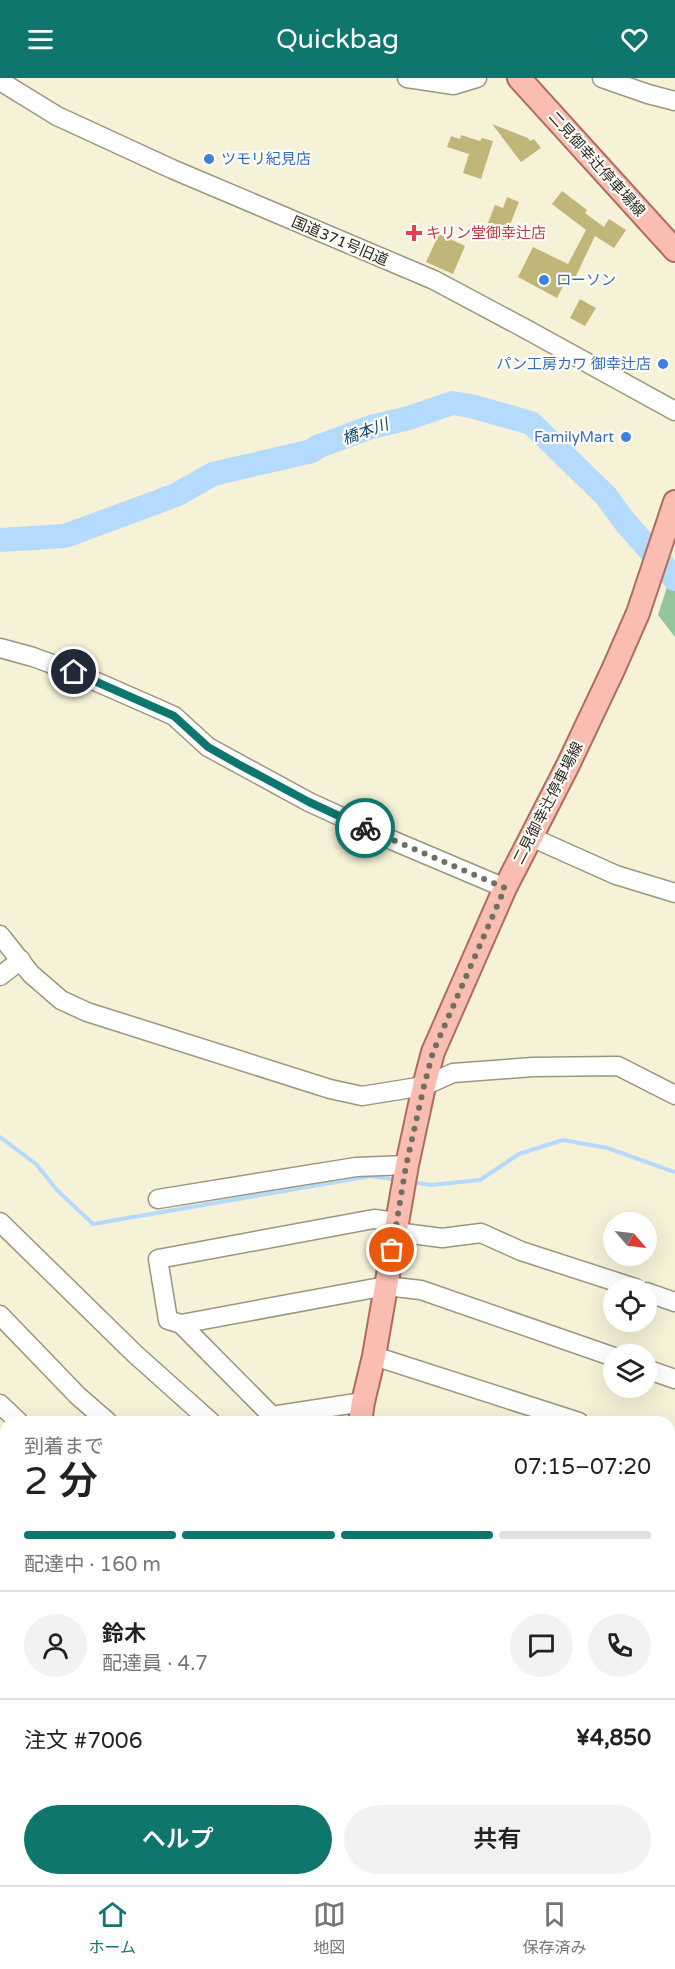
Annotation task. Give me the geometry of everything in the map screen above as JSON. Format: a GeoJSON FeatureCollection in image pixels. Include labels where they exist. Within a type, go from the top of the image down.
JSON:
{"type":"FeatureCollection","features":[{"type":"Feature","properties":{"kind":"main road","name":"二見御幸辻停車場線"},"geometry":{"type":"LineString","coordinates":[[519,78],[672,243]]}},
{"type":"Feature","properties":{"kind":"main road","name":"二見御幸辻停車場線"},"geometry":{"type":"LineString","coordinates":[[361,1412],[374,1356],[405,1174],[433,1052],[505,888],[586,727],[638,613],[673,508]]}},
{"type":"Feature","properties":{"kind":"street"},"geometry":{"type":"LineString","coordinates":[[408,78],[454,85],[477,78]]}},
{"type":"Feature","properties":{"kind":"street"},"geometry":{"type":"LineString","coordinates":[[602,78],[675,101]]}},
{"type":"Feature","properties":{"kind":"street","name":"国道371号旧道"},"geometry":{"type":"LineString","coordinates":[[0,81],[57,116],[172,169],[434,280],[675,411]]}},
{"type":"Feature","properties":{"kind":"street"},"geometry":{"type":"LineString","coordinates":[[0,648],[74,672],[154,706],[174,716],[208,747],[309,802],[394,842],[505,888]]}},
{"type":"Feature","properties":{"kind":"street"},"geometry":{"type":"LineString","coordinates":[[531,837],[616,875],[675,893]]}},
{"type":"Feature","properties":{"kind":"street"},"geometry":{"type":"LineString","coordinates":[[0,935],[31,974],[61,1000],[87,1012],[309,1083],[362,1096],[424,1086],[453,1073],[533,1067],[618,1066],[675,1095]]}},
{"type":"Feature","properties":{"kind":"street"},"geometry":{"type":"LineString","coordinates":[[0,976],[21,960]]}},
{"type":"Feature","properties":{"kind":"street"},"geometry":{"type":"LineString","coordinates":[[158,1199],[356,1167],[405,1174]]}},
{"type":"Feature","properties":{"kind":"street"},"geometry":{"type":"LineString","coordinates":[[603,1353],[421,1290],[386,1286],[181,1324],[168,1320],[158,1259],[374,1219],[442,1238],[481,1233],[520,1251],[604,1278]]}},
{"type":"Feature","properties":{"kind":"street"},"geometry":{"type":"LineString","coordinates":[[0,1222],[135,1354],[204,1416]]}},
{"type":"Feature","properties":{"kind":"street"},"geometry":{"type":"LineString","coordinates":[[657,1296],[675,1302]]}},
{"type":"Feature","properties":{"kind":"street"},"geometry":{"type":"LineString","coordinates":[[0,1315],[78,1396],[101,1416]]}},
{"type":"Feature","properties":{"kind":"street"},"geometry":{"type":"LineString","coordinates":[[181,1324],[272,1416],[361,1412]]}},
{"type":"Feature","properties":{"kind":"street"},"geometry":{"type":"LineString","coordinates":[[374,1356],[560,1416]]}},
{"type":"Feature","properties":{"kind":"street"},"geometry":{"type":"LineString","coordinates":[[657,1373],[675,1379]]}},
{"type":"Feature","properties":{"kind":"street"},"geometry":{"type":"LineString","coordinates":[[0,1404],[13,1416]]}},
{"type":"Feature","properties":{"kind":"green space"},"geometry":{"type":"Polygon","coordinates":[[[675,562],[675,637],[658,615],[675,562]]]}},
{"type":"Feature","properties":{"kind":"building"},"geometry":{"type":"Polygon","coordinates":[[[492,124],[528,138],[530,141],[534,139],[541,148],[521,162],[492,124]]]}},
{"type":"Feature","properties":{"kind":"building"},"geometry":{"type":"Polygon","coordinates":[[[461,135],[480,141],[482,138],[493,141],[481,179],[463,173],[469,154],[447,147],[451,136],[460,139],[461,135]]]}},
{"type":"Feature","properties":{"kind":"building"},"geometry":{"type":"Polygon","coordinates":[[[562,191],[587,210],[585,213],[604,227],[609,219],[626,230],[614,248],[595,236],[574,280],[568,277],[557,298],[518,277],[533,247],[568,264],[586,230],[552,204],[562,191]]]}},
{"type":"Feature","properties":{"kind":"building"},"geometry":{"type":"Polygon","coordinates":[[[507,197],[519,202],[504,240],[484,233],[495,205],[503,208],[507,197]]]}},
{"type":"Feature","properties":{"kind":"building"},"geometry":{"type":"Polygon","coordinates":[[[439,234],[465,246],[453,274],[426,262],[439,234]]]}},
{"type":"Feature","properties":{"kind":"building"},"geometry":{"type":"Polygon","coordinates":[[[580,299],[596,308],[585,326],[570,318],[580,299]]]}},
{"type":"Feature","properties":{"kind":"waterway","name":"橋本川"},"geometry":{"type":"LineString","coordinates":[[0,540],[65,536],[176,495],[213,474],[312,451],[317,447],[371,427],[409,418],[452,403],[531,423],[606,496],[625,522],[675,579]]}},
{"type":"Feature","properties":{"kind":"waterway"},"geometry":{"type":"LineString","coordinates":[[0,1137],[36,1164],[57,1190],[93,1224],[371,1176],[398,1180]]}},
{"type":"Feature","properties":{"kind":"waterway"},"geometry":{"type":"LineString","coordinates":[[412,1182],[431,1185],[480,1180],[519,1154],[563,1140],[607,1148],[675,1172]]}},
{"type":"Feature","properties":{"kind":"way so far"},"geometry":{"type":"LineString","coordinates":[[365,828],[505,888],[433,1052],[406,1166],[392,1250]]}},
{"type":"Feature","properties":{"kind":"place","name":"ツモリ紀見店"},"geometry":{"type":"Point","coordinates":[209,159]}},
{"type":"Feature","properties":{"kind":"place","name":"キリン堂御幸辻店"},"geometry":{"type":"Point","coordinates":[414,233]}},
{"type":"Feature","properties":{"kind":"place","name":"ローソン"},"geometry":{"type":"Point","coordinates":[544,280]}},
{"type":"Feature","properties":{"kind":"place","name":"パン工房カワ 御幸辻店"},"geometry":{"type":"Point","coordinates":[663,364]}},
{"type":"Feature","properties":{"kind":"place","name":"FamilyMart"},"geometry":{"type":"Point","coordinates":[626,437]}},
{"type":"Feature","properties":{"kind":"route"},"geometry":{"type":"LineString","coordinates":[[74,672],[174,716],[208,747],[309,802],[365,828]]}}]}
